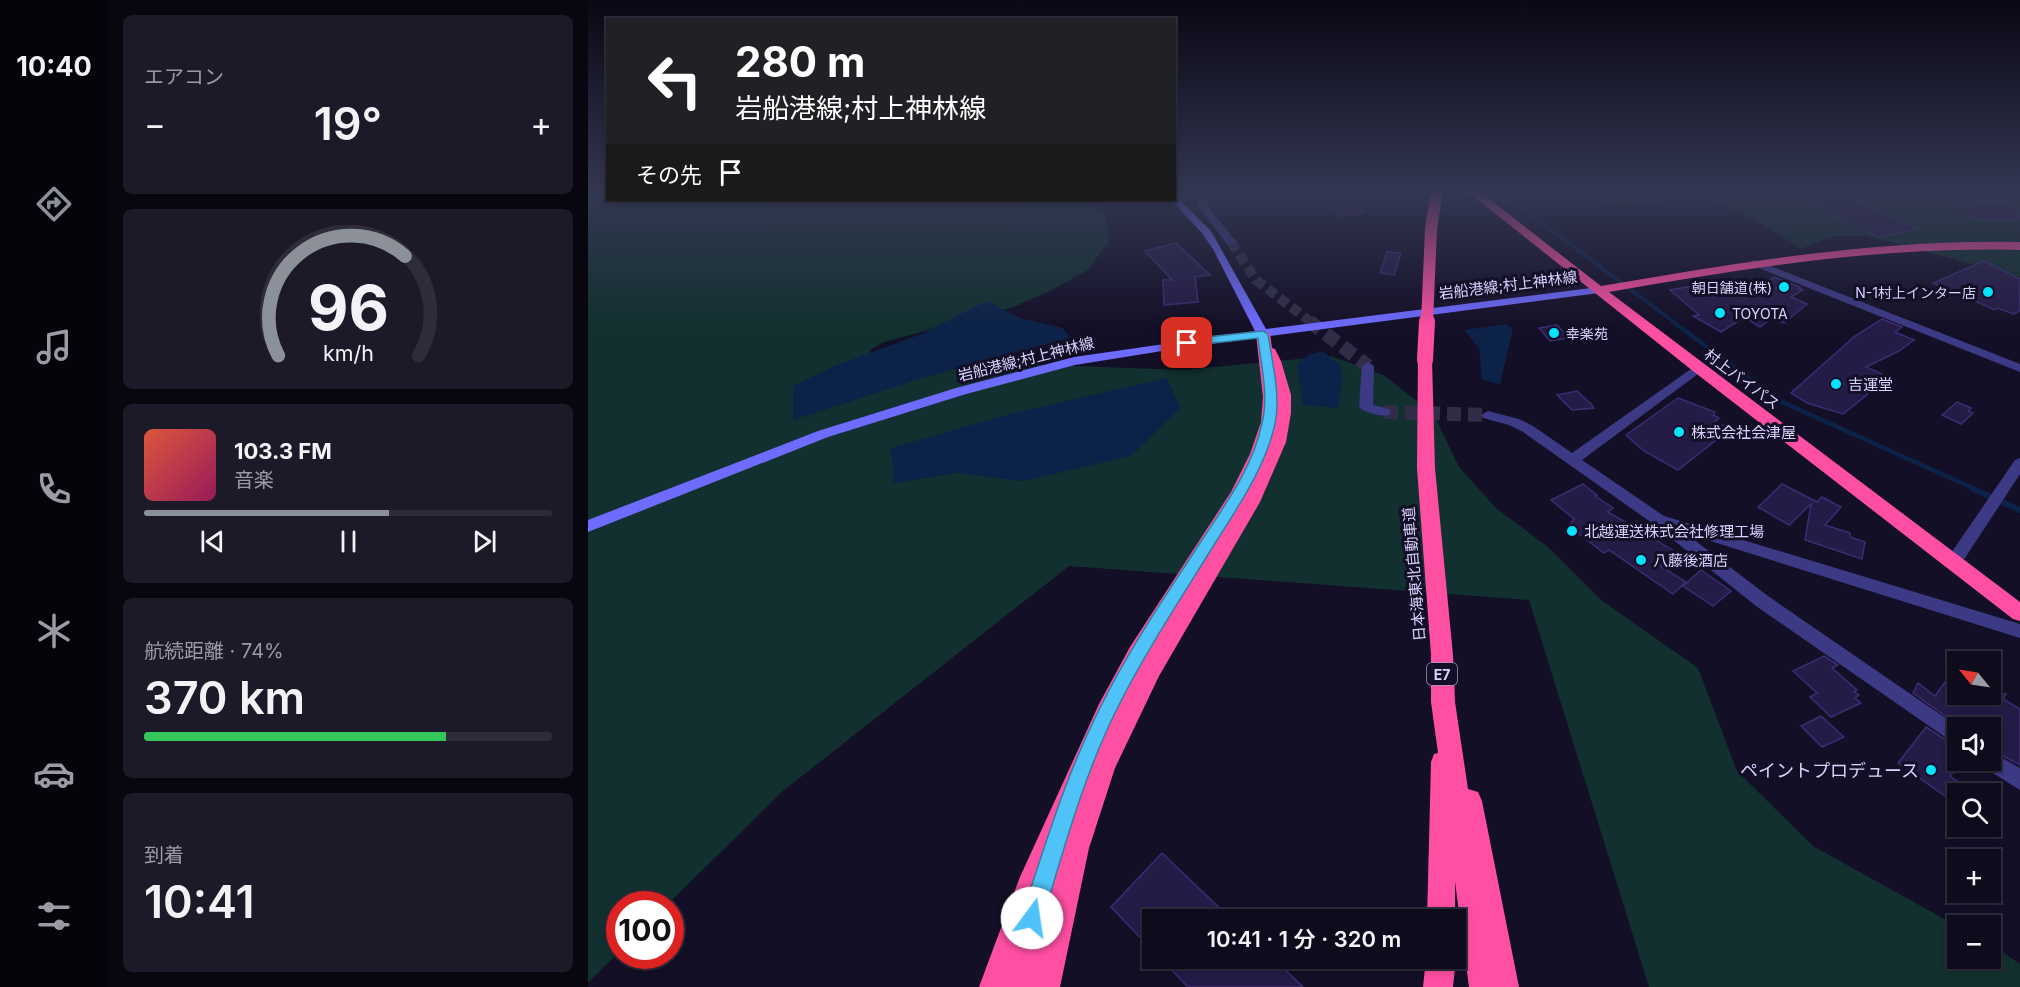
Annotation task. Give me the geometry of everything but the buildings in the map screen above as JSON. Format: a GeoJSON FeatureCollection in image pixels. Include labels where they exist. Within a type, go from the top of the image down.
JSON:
{"type":"FeatureCollection","features":[{"type":"Feature","properties":{"kind":"highway","name":"日本海東北自動車道"},"geometry":{"type":"LineString","coordinates":[[1431,237],[1425,360],[1426,468],[1442,655],[1443,702],[1484,987]]}},
{"type":"Feature","properties":{"kind":"highway","name":"村上バイパス"},"geometry":{"type":"LineString","coordinates":[[1530,237],[2020,613]]}},
{"type":"Feature","properties":{"kind":"highway"},"geometry":{"type":"LineString","coordinates":[[1599,290],[1755,263],[1854,249],[1988,244],[2020,246]]}},
{"type":"Feature","properties":{"kind":"highway"},"geometry":{"type":"LineString","coordinates":[[994,987],[1030,887],[1107,711],[1138,653],[1239,493],[1259,454],[1269,422],[1271,397],[1263,334]]}},
{"type":"Feature","properties":{"kind":"highway"},"geometry":{"type":"LineString","coordinates":[[1045,987],[1055,934],[1077,844],[1102,769],[1132,703],[1157,656],[1255,494],[1273,454],[1282,424],[1284,398],[1281,376],[1263,334]]}},
{"type":"Feature","properties":{"kind":"highway"},"geometry":{"type":"LineString","coordinates":[[1442,655],[1504,987]]}},
{"type":"Feature","properties":{"kind":"highway"},"geometry":{"type":"LineString","coordinates":[[1441,909],[1443,702]]}},
{"type":"Feature","properties":{"kind":"highway"},"geometry":{"type":"LineString","coordinates":[[1017,987],[1037,897],[1071,795]]}},
{"type":"Feature","properties":{"kind":"highway"},"geometry":{"type":"LineString","coordinates":[[1052,987],[1055,934]]}},
{"type":"Feature","properties":{"kind":"highway"},"geometry":{"type":"LineString","coordinates":[[1438,987],[1439,969]]}},
{"type":"Feature","properties":{"kind":"main road"},"geometry":{"type":"LineString","coordinates":[[1210,237],[1263,334]]}},
{"type":"Feature","properties":{"kind":"main road","name":"岩船港線;村上神林線"},"geometry":{"type":"LineString","coordinates":[[588,526],[824,434],[961,391],[1074,361],[1187,343],[1599,290]]}},
{"type":"Feature","properties":{"kind":"street"},"geometry":{"type":"LineString","coordinates":[[1227,237],[1231,242]]}},
{"type":"Feature","properties":{"kind":"street"},"geometry":{"type":"LineString","coordinates":[[1755,263],[2020,368]]}},
{"type":"Feature","properties":{"kind":"street"},"geometry":{"type":"LineString","coordinates":[[1368,366],[1366,407],[1384,412]]}},
{"type":"Feature","properties":{"kind":"street"},"geometry":{"type":"LineString","coordinates":[[1572,460],[1698,368]]}},
{"type":"Feature","properties":{"kind":"street"},"geometry":{"type":"LineString","coordinates":[[1488,416],[1514,422],[1572,460],[1657,519],[1762,601],[1947,729]]}},
{"type":"Feature","properties":{"kind":"street"},"geometry":{"type":"LineString","coordinates":[[1953,563],[2020,463]]}},
{"type":"Feature","properties":{"kind":"street"},"geometry":{"type":"LineString","coordinates":[[1657,519],[2020,631]]}},
{"type":"Feature","properties":{"kind":"street"},"geometry":{"type":"LineString","coordinates":[[2001,767],[2020,780]]}},
{"type":"Feature","properties":{"kind":"green space"},"geometry":{"type":"Polygon","coordinates":[[[588,237],[1109,237],[1109,241],[1088,270],[1050,291],[1011,308],[884,342],[870,350],[872,359],[1184,370],[1331,356],[1383,375],[1433,413],[1459,467],[1496,508],[1548,547],[1601,600],[1698,668],[1737,771],[1813,846],[1947,920],[1947,969],[2001,969],[2001,951],[2020,964],[2020,987],[1649,987],[1529,600],[1069,566],[783,791],[681,891],[606,891],[606,965],[588,983],[588,237]]]}},
{"type":"Feature","properties":{"kind":"green space"},"geometry":{"type":"Polygon","coordinates":[[[1783,237],[1831,237],[1801,249],[1783,237]]]}},
{"type":"Feature","properties":{"kind":"green space"},"geometry":{"type":"Polygon","coordinates":[[[1872,237],[2020,237],[2020,277],[1872,237]]]}},
{"type":"Feature","properties":{"kind":"water"},"geometry":{"type":"Polygon","coordinates":[[[987,301],[1020,318],[1063,328],[1070,338],[926,377],[793,420],[793,386],[837,365],[921,334],[987,301]]]}},
{"type":"Feature","properties":{"kind":"water"},"geometry":{"type":"Polygon","coordinates":[[[1506,324],[1513,329],[1500,384],[1482,380],[1479,348],[1464,330],[1506,324]]]}},
{"type":"Feature","properties":{"kind":"water"},"geometry":{"type":"Polygon","coordinates":[[[1322,351],[1340,365],[1343,377],[1338,408],[1303,405],[1297,364],[1310,354],[1322,351]]]}},
{"type":"Feature","properties":{"kind":"water"},"geometry":{"type":"Polygon","coordinates":[[[1167,378],[1180,408],[1131,456],[1023,481],[957,473],[894,483],[891,448],[1010,414],[1167,378]]]}},
{"type":"Feature","properties":{"kind":"waterway"},"geometry":{"type":"LineString","coordinates":[[1561,237],[1674,322]]}},
{"type":"Feature","properties":{"kind":"waterway"},"geometry":{"type":"LineString","coordinates":[[1672,321],[1778,400],[1977,490]]}},
{"type":"Feature","properties":{"kind":"waterway"},"geometry":{"type":"LineString","coordinates":[[1973,489],[2020,510]]}},
{"type":"Feature","properties":{"kind":"tunnel"},"geometry":{"type":"LineString","coordinates":[[1231,242],[1256,280],[1311,322]]}},
{"type":"Feature","properties":{"kind":"tunnel"},"geometry":{"type":"LineString","coordinates":[[1309,321],[1368,366]]}},
{"type":"Feature","properties":{"kind":"tunnel"},"geometry":{"type":"LineString","coordinates":[[1384,412],[1488,415]]}},
{"type":"Feature","properties":{"kind":"place","name":"朝日舗道(株)"},"geometry":{"type":"Point","coordinates":[1784,287]}},
{"type":"Feature","properties":{"kind":"place","name":"N-1村上インター店"},"geometry":{"type":"Point","coordinates":[1988,292]}},
{"type":"Feature","properties":{"kind":"place","name":"TOYOTA"},"geometry":{"type":"Point","coordinates":[1720,313]}},
{"type":"Feature","properties":{"kind":"place","name":"幸楽苑"},"geometry":{"type":"Point","coordinates":[1554,333]}},
{"type":"Feature","properties":{"kind":"place","name":"吉運堂"},"geometry":{"type":"Point","coordinates":[1836,384]}},
{"type":"Feature","properties":{"kind":"place","name":"株式会社会津屋"},"geometry":{"type":"Point","coordinates":[1679,432]}},
{"type":"Feature","properties":{"kind":"place","name":"北越運送株式会社修理工場"},"geometry":{"type":"Point","coordinates":[1572,531]}},
{"type":"Feature","properties":{"kind":"place","name":"八藤後酒店"},"geometry":{"type":"Point","coordinates":[1641,560]}},
{"type":"Feature","properties":{"kind":"place","name":"ペイントプロデュース"},"geometry":{"type":"Point","coordinates":[1931,770]}},
{"type":"Feature","properties":{"kind":"route"},"geometry":{"type":"LineString","coordinates":[[1032,918],[1071,795],[1107,711],[1138,653],[1239,493],[1259,454],[1269,422],[1271,397],[1263,334],[1187,343]]}}]}
